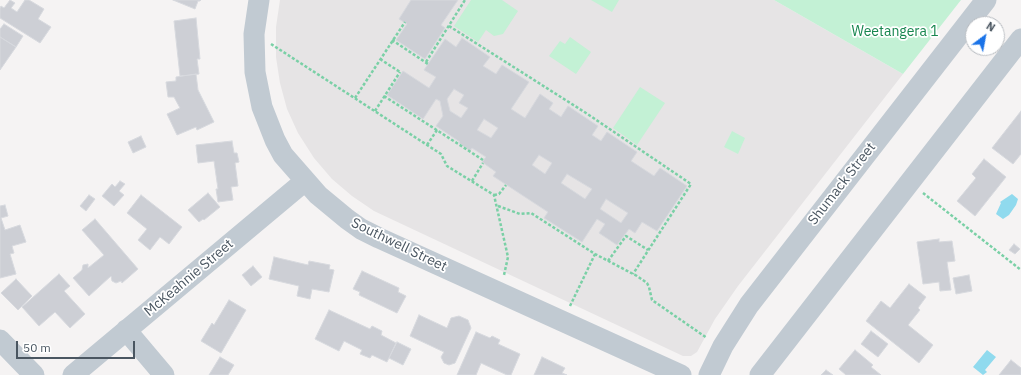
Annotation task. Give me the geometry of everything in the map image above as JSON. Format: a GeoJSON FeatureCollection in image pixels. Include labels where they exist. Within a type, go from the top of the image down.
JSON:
{"type":"FeatureCollection","features":[{"type":"Feature","properties":{"kind":"street","name":"Southwell Street"},"geometry":{"type":"LineString","coordinates":[[259,0],[254,34],[254,57],[256,78],[262,107],[275,140],[283,155],[304,181],[318,195],[361,229],[681,375]]}},
{"type":"Feature","properties":{"kind":"street","name":"Shumack Street"},"geometry":{"type":"LineString","coordinates":[[709,375],[723,346],[748,305],[986,0]]}},
{"type":"Feature","properties":{"kind":"street"},"geometry":{"type":"LineString","coordinates":[[760,375],[1021,39]]}},
{"type":"Feature","properties":{"kind":"street","name":"McKeahnie Street"},"geometry":{"type":"LineString","coordinates":[[73,375],[304,181]]}},
{"type":"Feature","properties":{"kind":"street"},"geometry":{"type":"LineString","coordinates":[[126,330],[164,375]]}},
{"type":"Feature","properties":{"kind":"street"},"geometry":{"type":"LineString","coordinates":[[0,340],[34,375]]}},
{"type":"Feature","properties":{"kind":"path"},"geometry":{"type":"LineString","coordinates":[[392,40],[427,63],[465,0]]}},
{"type":"Feature","properties":{"kind":"path"},"geometry":{"type":"LineString","coordinates":[[355,98],[405,22]]}},
{"type":"Feature","properties":{"kind":"path"},"geometry":{"type":"LineString","coordinates":[[449,26],[586,113],[691,184],[633,274]]}},
{"type":"Feature","properties":{"kind":"path"},"geometry":{"type":"LineString","coordinates":[[271,44],[441,154],[447,166],[494,195],[500,194],[506,185]]}},
{"type":"Feature","properties":{"kind":"path"},"geometry":{"type":"LineString","coordinates":[[374,111],[401,72],[380,59]]}},
{"type":"Feature","properties":{"kind":"path"},"geometry":{"type":"LineString","coordinates":[[384,96],[483,162],[472,181]]}},
{"type":"Feature","properties":{"kind":"path"},"geometry":{"type":"LineString","coordinates":[[427,145],[437,130]]}},
{"type":"Feature","properties":{"kind":"path"},"geometry":{"type":"LineString","coordinates":[[923,192],[1021,270]]}},
{"type":"Feature","properties":{"kind":"path"},"geometry":{"type":"LineString","coordinates":[[494,195],[508,257],[504,275]]}},
{"type":"Feature","properties":{"kind":"path"},"geometry":{"type":"LineString","coordinates":[[497,206],[520,214],[531,213],[595,254],[633,274],[647,283],[651,292],[652,300],[707,338]]}},
{"type":"Feature","properties":{"kind":"path"},"geometry":{"type":"LineString","coordinates":[[608,261],[626,236],[648,250]]}},
{"type":"Feature","properties":{"kind":"path"},"geometry":{"type":"LineString","coordinates":[[570,306],[595,254]]}},
{"type":"Feature","properties":{"kind":"shaded area"},"geometry":{"type":"Polygon","coordinates":[[[280,0],[774,0],[903,74],[738,286],[715,319],[697,352],[691,356],[683,356],[374,211],[352,196],[332,179],[314,158],[298,133],[287,109],[280,83],[276,57],[276,27],[280,0]]]}},
{"type":"Feature","properties":{"kind":"green space"},"geometry":{"type":"Polygon","coordinates":[[[471,0],[502,0],[518,11],[503,34],[494,36],[486,30],[478,42],[454,26],[471,0]]]}},
{"type":"Feature","properties":{"kind":"green space"},"geometry":{"type":"Polygon","coordinates":[[[591,0],[619,0],[612,12],[591,0]]]}},
{"type":"Feature","properties":{"kind":"green space","name":"Weetangera 1"},"geometry":{"type":"Polygon","coordinates":[[[774,0],[961,0],[903,74],[774,0]]]}},
{"type":"Feature","properties":{"kind":"green space"},"geometry":{"type":"Polygon","coordinates":[[[570,37],[591,52],[576,74],[549,56],[560,41],[565,44],[570,37]]]}},
{"type":"Feature","properties":{"kind":"green space"},"geometry":{"type":"Polygon","coordinates":[[[640,87],[665,103],[637,145],[613,128],[640,87]]]}},
{"type":"Feature","properties":{"kind":"green space"},"geometry":{"type":"Polygon","coordinates":[[[732,131],[745,138],[738,154],[724,147],[732,131]]]}},
{"type":"Feature","properties":{"kind":"water"},"geometry":{"type":"Polygon","coordinates":[[[1012,194],[1018,199],[1016,205],[1009,215],[1003,219],[996,214],[1001,203],[1000,202],[1012,194]]]}},
{"type":"Feature","properties":{"kind":"water"},"geometry":{"type":"Polygon","coordinates":[[[987,350],[996,357],[985,370],[987,372],[983,375],[973,367],[987,350]]]}},
{"type":"Feature","properties":{"kind":"building"},"geometry":{"type":"Polygon","coordinates":[[[10,0],[15,3],[11,8],[17,12],[25,0],[29,0],[44,9],[38,19],[51,27],[40,43],[0,18],[1,6],[4,8],[10,0]]]}},
{"type":"Feature","properties":{"kind":"building"},"geometry":{"type":"Polygon","coordinates":[[[173,0],[201,0],[198,1],[195,9],[173,0]]]}},
{"type":"Feature","properties":{"kind":"building"},"geometry":{"type":"Polygon","coordinates":[[[411,0],[458,0],[441,25],[445,28],[425,59],[396,40],[407,24],[399,19],[411,0]]]}},
{"type":"Feature","properties":{"kind":"building"},"geometry":{"type":"Polygon","coordinates":[[[196,18],[200,59],[197,59],[199,74],[180,76],[174,21],[196,18]]]}},
{"type":"Feature","properties":{"kind":"building"},"geometry":{"type":"Polygon","coordinates":[[[4,24],[23,36],[16,47],[0,37],[0,29],[4,24]]]}},
{"type":"Feature","properties":{"kind":"building"},"geometry":{"type":"Polygon","coordinates":[[[0,37],[16,47],[0,70],[0,37]]]}},
{"type":"Feature","properties":{"kind":"building"},"geometry":{"type":"Polygon","coordinates":[[[462,38],[490,57],[483,66],[496,74],[502,65],[529,82],[511,109],[525,118],[540,94],[553,103],[549,109],[561,117],[568,106],[598,126],[592,135],[601,141],[607,132],[637,152],[631,161],[654,176],[660,168],[687,186],[657,231],[642,222],[635,233],[629,229],[617,245],[599,233],[605,224],[597,219],[582,242],[544,218],[548,212],[493,176],[496,172],[482,162],[486,157],[472,148],[470,151],[459,143],[460,142],[436,126],[443,116],[440,101],[436,99],[423,119],[387,95],[403,71],[429,88],[436,77],[424,70],[445,39],[456,47],[462,38]],[[454,89],[447,99],[450,111],[461,118],[468,108],[459,103],[464,95],[454,89]],[[484,119],[477,130],[491,138],[498,128],[484,119]],[[539,155],[532,165],[545,174],[552,163],[539,155]],[[567,174],[561,183],[585,199],[592,189],[567,174]],[[606,199],[600,209],[621,223],[628,213],[606,199]]]}},
{"type":"Feature","properties":{"kind":"building"},"geometry":{"type":"Polygon","coordinates":[[[196,74],[198,90],[214,122],[197,130],[196,127],[177,135],[167,114],[180,108],[174,97],[168,97],[166,82],[176,81],[176,77],[196,74]]]}},
{"type":"Feature","properties":{"kind":"building"},"geometry":{"type":"Polygon","coordinates":[[[1021,111],[1021,154],[1013,164],[992,148],[1021,111]]]}},
{"type":"Feature","properties":{"kind":"building"},"geometry":{"type":"Polygon","coordinates":[[[141,136],[146,147],[133,153],[128,142],[141,136]]]}},
{"type":"Feature","properties":{"kind":"building"},"geometry":{"type":"Polygon","coordinates":[[[232,141],[234,153],[237,153],[239,162],[235,163],[238,186],[231,187],[233,200],[218,202],[216,189],[218,189],[214,161],[198,163],[196,145],[232,141]]]}},
{"type":"Feature","properties":{"kind":"building"},"geometry":{"type":"Polygon","coordinates":[[[984,159],[1006,177],[975,216],[957,201],[976,178],[972,174],[984,159]]]}},
{"type":"Feature","properties":{"kind":"building"},"geometry":{"type":"Polygon","coordinates":[[[120,181],[125,184],[119,191],[124,195],[114,206],[102,196],[112,184],[115,187],[120,181]]]}},
{"type":"Feature","properties":{"kind":"building"},"geometry":{"type":"Polygon","coordinates":[[[208,193],[220,207],[204,220],[203,219],[199,222],[188,210],[208,193]]]}},
{"type":"Feature","properties":{"kind":"building"},"geometry":{"type":"Polygon","coordinates":[[[89,195],[95,199],[86,211],[80,206],[89,195]]]}},
{"type":"Feature","properties":{"kind":"building"},"geometry":{"type":"Polygon","coordinates":[[[141,195],[182,227],[169,244],[160,237],[150,250],[138,240],[147,229],[127,213],[141,195]]]}},
{"type":"Feature","properties":{"kind":"building"},"geometry":{"type":"Polygon","coordinates":[[[5,205],[8,216],[1,218],[5,230],[20,225],[26,242],[12,246],[14,253],[10,254],[16,274],[0,278],[0,206],[5,205]]]}},
{"type":"Feature","properties":{"kind":"building"},"geometry":{"type":"Polygon","coordinates":[[[95,219],[138,269],[122,283],[121,281],[116,283],[112,281],[111,276],[89,296],[73,278],[82,270],[83,265],[88,264],[88,268],[104,255],[82,230],[95,219]]]}},
{"type":"Feature","properties":{"kind":"building"},"geometry":{"type":"Polygon","coordinates":[[[939,239],[939,242],[952,241],[955,261],[947,262],[951,290],[940,291],[939,282],[923,284],[917,242],[939,239]]]}},
{"type":"Feature","properties":{"kind":"building"},"geometry":{"type":"Polygon","coordinates":[[[1014,244],[1020,249],[1015,254],[1009,250],[1014,244]]]}},
{"type":"Feature","properties":{"kind":"building"},"geometry":{"type":"Polygon","coordinates":[[[274,257],[308,265],[309,261],[330,265],[329,269],[334,270],[329,292],[312,289],[310,299],[297,296],[299,286],[269,279],[274,257]]]}},
{"type":"Feature","properties":{"kind":"building"},"geometry":{"type":"Polygon","coordinates":[[[253,266],[262,277],[251,286],[242,275],[253,266]]]}},
{"type":"Feature","properties":{"kind":"building"},"geometry":{"type":"Polygon","coordinates":[[[362,271],[399,288],[398,292],[406,296],[397,313],[359,295],[360,292],[353,289],[362,271]]]}},
{"type":"Feature","properties":{"kind":"building"},"geometry":{"type":"Polygon","coordinates":[[[59,274],[70,286],[64,291],[85,314],[70,328],[55,312],[39,326],[22,307],[59,274]]]}},
{"type":"Feature","properties":{"kind":"building"},"geometry":{"type":"Polygon","coordinates":[[[969,275],[972,291],[956,294],[953,278],[969,275]]]}},
{"type":"Feature","properties":{"kind":"building"},"geometry":{"type":"Polygon","coordinates":[[[16,279],[32,296],[18,310],[1,293],[16,279]]]}},
{"type":"Feature","properties":{"kind":"building"},"geometry":{"type":"Polygon","coordinates":[[[909,284],[926,297],[918,308],[920,310],[908,325],[933,345],[919,363],[866,321],[881,301],[890,308],[909,284]]]}},
{"type":"Feature","properties":{"kind":"building"},"geometry":{"type":"Polygon","coordinates":[[[229,300],[246,310],[221,353],[201,341],[212,323],[214,325],[229,300]]]}},
{"type":"Feature","properties":{"kind":"building"},"geometry":{"type":"Polygon","coordinates":[[[329,310],[370,329],[372,326],[382,331],[381,335],[396,343],[387,362],[372,355],[370,358],[360,354],[362,350],[344,341],[339,351],[315,339],[329,310]]]}},
{"type":"Feature","properties":{"kind":"building"},"geometry":{"type":"Polygon","coordinates":[[[419,315],[447,328],[451,318],[459,316],[468,320],[471,328],[455,363],[449,365],[444,363],[441,357],[444,352],[410,336],[419,315]]]}},
{"type":"Feature","properties":{"kind":"building"},"geometry":{"type":"Polygon","coordinates":[[[871,331],[888,344],[878,357],[861,344],[871,331]]]}},
{"type":"Feature","properties":{"kind":"building"},"geometry":{"type":"Polygon","coordinates":[[[476,332],[490,338],[492,336],[500,340],[498,344],[520,354],[511,375],[507,375],[481,363],[476,375],[457,375],[476,332]]]}},
{"type":"Feature","properties":{"kind":"building"},"geometry":{"type":"Polygon","coordinates":[[[397,342],[411,349],[403,365],[389,358],[397,342]]]}},
{"type":"Feature","properties":{"kind":"building"},"geometry":{"type":"Polygon","coordinates":[[[855,350],[873,365],[871,367],[881,375],[846,375],[839,369],[855,350]]]}},
{"type":"Feature","properties":{"kind":"building"},"geometry":{"type":"Polygon","coordinates":[[[220,357],[234,365],[228,375],[209,375],[220,357]]]}},
{"type":"Feature","properties":{"kind":"building"},"geometry":{"type":"Polygon","coordinates":[[[542,357],[565,368],[562,373],[567,375],[534,375],[542,357]]]}},
{"type":"Feature","properties":{"kind":"building"},"geometry":{"type":"Polygon","coordinates":[[[1011,360],[1021,368],[1021,375],[999,375],[1011,360]]]}},
{"type":"Feature","properties":{"kind":"building"},"geometry":{"type":"Polygon","coordinates":[[[826,370],[833,375],[821,375],[826,370]]]}}]}
